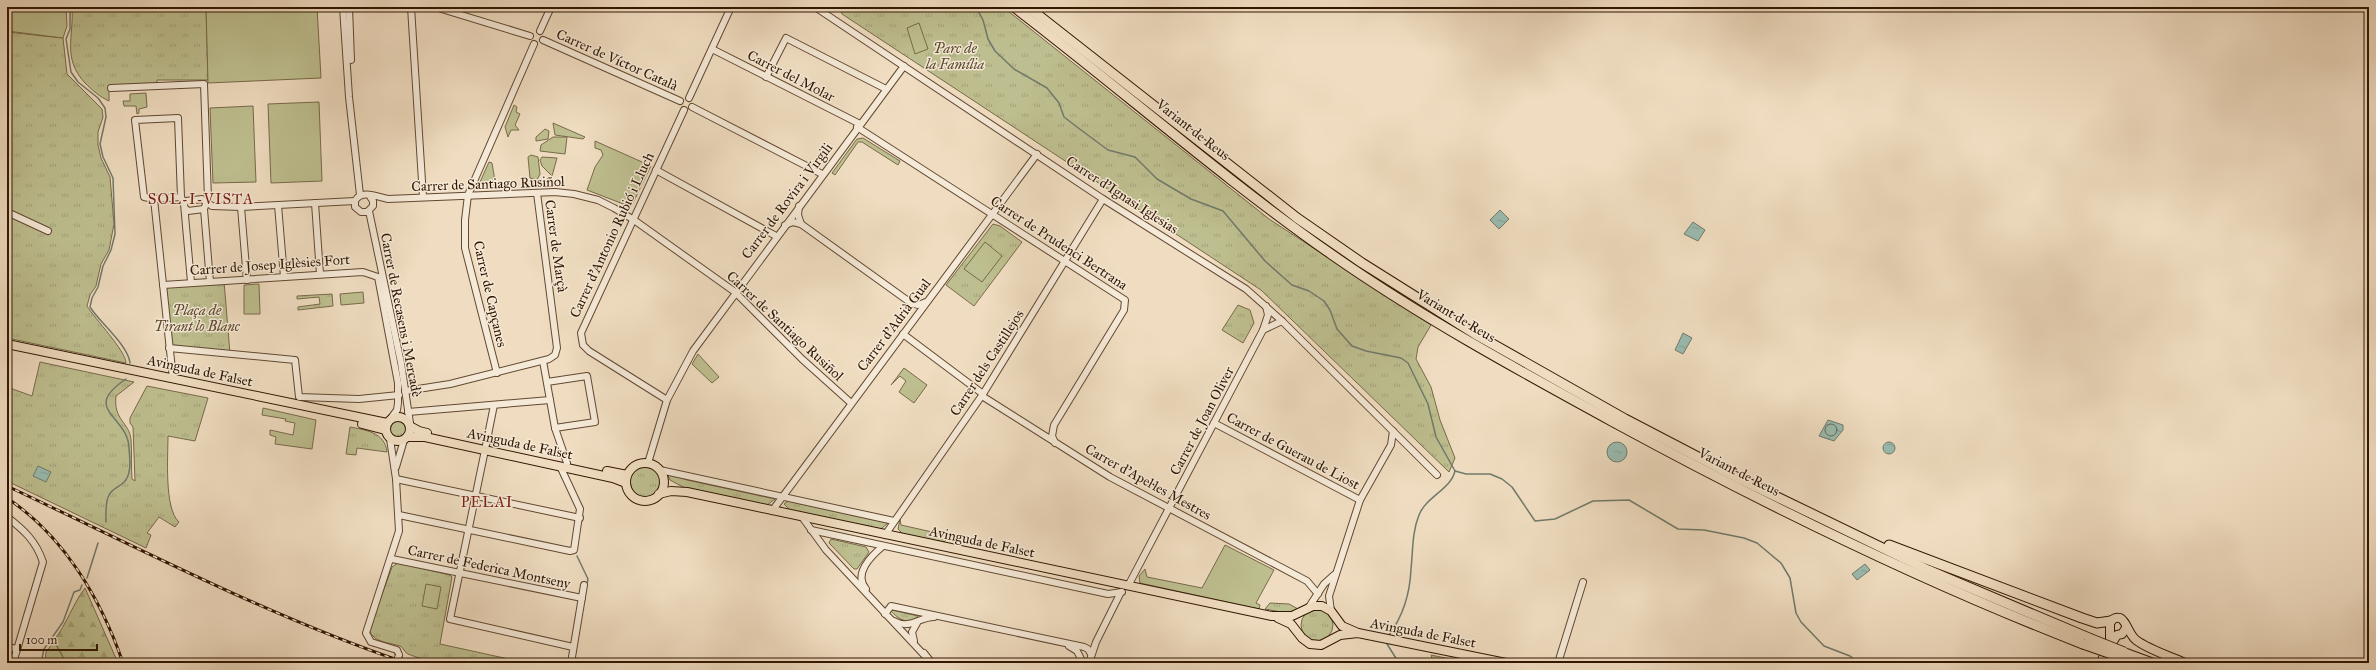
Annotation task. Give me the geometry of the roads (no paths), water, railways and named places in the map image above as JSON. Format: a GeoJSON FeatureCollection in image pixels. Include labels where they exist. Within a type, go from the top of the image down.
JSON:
{"type":"FeatureCollection","features":[{"type":"Feature","properties":{"kind":"highway","name":"Variant de Reus"},"geometry":{"type":"LineString","coordinates":[[1014,7],[1150,116],[1331,254],[1417,310],[1556,391],[1688,462],[1812,525],[1928,574]]}},
{"type":"Feature","properties":{"kind":"highway","name":"Variant de Reus"},"geometry":{"type":"LineString","coordinates":[[1028,7],[1264,194],[1334,244],[1414,297],[1625,419],[1742,480],[1846,530],[1928,574]]}},
{"type":"Feature","properties":{"kind":"highway"},"geometry":{"type":"LineString","coordinates":[[1846,530],[2082,618],[2097,622],[2111,621]]}},
{"type":"Feature","properties":{"kind":"highway"},"geometry":{"type":"LineString","coordinates":[[1928,574],[2065,637],[2086,641]]}},
{"type":"Feature","properties":{"kind":"highway"},"geometry":{"type":"LineString","coordinates":[[1928,574],[2086,641],[2123,659],[2137,663]]}},
{"type":"Feature","properties":{"kind":"highway"},"geometry":{"type":"LineString","coordinates":[[2123,659],[2152,663]]}},
{"type":"Feature","properties":{"kind":"main road","name":"Avinguda de Falset"},"geometry":{"type":"LineString","coordinates":[[7,344],[388,424]]}},
{"type":"Feature","properties":{"kind":"main road","name":"Avinguda de Falset"},"geometry":{"type":"LineString","coordinates":[[7,349],[368,425],[388,424]]}},
{"type":"Feature","properties":{"kind":"main road"},"geometry":{"type":"LineString","coordinates":[[402,417],[410,425],[406,438],[397,442],[390,438],[388,424],[402,417]]}},
{"type":"Feature","properties":{"kind":"main road","name":"Avinguda de Falset"},"geometry":{"type":"LineString","coordinates":[[410,425],[419,431],[485,448],[626,479]]}},
{"type":"Feature","properties":{"kind":"main road","name":"Avinguda de Falset"},"geometry":{"type":"LineString","coordinates":[[406,438],[417,436],[485,448]]}},
{"type":"Feature","properties":{"kind":"main road"},"geometry":{"type":"LineString","coordinates":[[648,463],[660,470],[664,478],[659,494],[649,500],[636,498],[631,494],[626,479],[637,464],[648,463]]}},
{"type":"Feature","properties":{"kind":"main road","name":"Avinguda de Falset"},"geometry":{"type":"LineString","coordinates":[[664,478],[674,487],[687,492],[1125,588],[1272,616]]}},
{"type":"Feature","properties":{"kind":"main road","name":"Avinguda de Falset"},"geometry":{"type":"LineString","coordinates":[[659,494],[671,491],[687,492]]}},
{"type":"Feature","properties":{"kind":"main road"},"geometry":{"type":"LineString","coordinates":[[1272,616],[1292,616],[1306,609],[1322,606],[1331,611],[1342,626],[1358,633]]}},
{"type":"Feature","properties":{"kind":"main road"},"geometry":{"type":"LineString","coordinates":[[1298,631],[1298,623],[1306,609]]}},
{"type":"Feature","properties":{"kind":"main road"},"geometry":{"type":"LineString","coordinates":[[1272,616],[1288,622],[1298,631],[1302,638],[1310,644],[1321,645],[1345,633],[1358,633]]}},
{"type":"Feature","properties":{"kind":"main road"},"geometry":{"type":"LineString","coordinates":[[2114,633],[2109,626],[2111,621],[2115,618],[2122,619],[2126,628],[2137,641],[2185,663]]}},
{"type":"Feature","properties":{"kind":"main road"},"geometry":{"type":"LineString","coordinates":[[1331,639],[1336,630],[1336,619]]}},
{"type":"Feature","properties":{"kind":"main road"},"geometry":{"type":"LineString","coordinates":[[2114,633],[2124,632],[2126,628]]}},
{"type":"Feature","properties":{"kind":"main road","name":"Avinguda de Falset"},"geometry":{"type":"LineString","coordinates":[[1358,633],[1506,663]]}},
{"type":"Feature","properties":{"kind":"main road"},"geometry":{"type":"LineString","coordinates":[[2103,663],[2114,633]]}},
{"type":"Feature","properties":{"kind":"street"},"geometry":{"type":"LineString","coordinates":[[343,7],[350,104],[364,195],[374,204],[367,212],[357,209],[355,201]]}},
{"type":"Feature","properties":{"kind":"street"},"geometry":{"type":"LineString","coordinates":[[349,7],[354,113],[364,195]]}},
{"type":"Feature","properties":{"kind":"street"},"geometry":{"type":"LineString","coordinates":[[411,7],[423,197]]}},
{"type":"Feature","properties":{"kind":"street"},"geometry":{"type":"LineString","coordinates":[[435,7],[530,36]]}},
{"type":"Feature","properties":{"kind":"street"},"geometry":{"type":"LineString","coordinates":[[540,31],[551,7]]}},
{"type":"Feature","properties":{"kind":"street"},"geometry":{"type":"LineString","coordinates":[[689,98],[731,7]]}},
{"type":"Feature","properties":{"kind":"street","name":"Carrer d'Ignasi Iglesias"},"geometry":{"type":"LineString","coordinates":[[815,7],[1103,199],[1246,289],[1266,305],[1437,474]]}},
{"type":"Feature","properties":{"kind":"street"},"geometry":{"type":"LineString","coordinates":[[530,36],[533,32],[540,31]]}},
{"type":"Feature","properties":{"kind":"street"},"geometry":{"type":"LineString","coordinates":[[530,36],[530,40],[534,44],[540,44],[544,40],[540,31]]}},
{"type":"Feature","properties":{"kind":"street"},"geometry":{"type":"LineString","coordinates":[[766,76],[786,38],[886,89]]}},
{"type":"Feature","properties":{"kind":"street","name":"Carrer de Víctor Català"},"geometry":{"type":"LineString","coordinates":[[544,40],[680,101]]}},
{"type":"Feature","properties":{"kind":"street","name":"Carrer de Capçanes"},"geometry":{"type":"LineString","coordinates":[[497,373],[465,248],[465,220],[468,195],[534,44]]}},
{"type":"Feature","properties":{"kind":"street","name":"Carrer del Molar"},"geometry":{"type":"LineString","coordinates":[[712,49],[766,76],[858,126]]}},
{"type":"Feature","properties":{"kind":"street","name":"Carrer de Rovira i Virgili"},"geometry":{"type":"LineString","coordinates":[[648,463],[667,400],[693,351],[776,236],[904,66]]}},
{"type":"Feature","properties":{"kind":"street"},"geometry":{"type":"LineString","coordinates":[[111,88],[204,84],[208,199],[204,209],[210,282]]}},
{"type":"Feature","properties":{"kind":"street"},"geometry":{"type":"LineString","coordinates":[[689,98],[684,98],[680,101],[680,106],[684,110],[692,107],[822,174]]}},
{"type":"Feature","properties":{"kind":"street"},"geometry":{"type":"LineString","coordinates":[[689,98],[692,102],[692,107]]}},
{"type":"Feature","properties":{"kind":"street","name":"Carrer d'Antonio Rubió i Lluch"},"geometry":{"type":"LineString","coordinates":[[667,400],[594,355],[585,348],[581,337],[584,325],[684,110]]}},
{"type":"Feature","properties":{"kind":"street"},"geometry":{"type":"LineString","coordinates":[[181,197],[154,199],[144,197],[135,120],[178,118],[181,197],[184,206],[191,282]]}},
{"type":"Feature","properties":{"kind":"street","name":"Carrer de Prudenci Bertrana"},"geometry":{"type":"LineString","coordinates":[[858,126],[1122,298],[1126,305],[1054,425]]}},
{"type":"Feature","properties":{"kind":"street","name":"Carrer d'Adrià Gual"},"geometry":{"type":"LineString","coordinates":[[772,511],[1037,154]]}},
{"type":"Feature","properties":{"kind":"street"},"geometry":{"type":"LineString","coordinates":[[656,170],[776,236]]}},
{"type":"Feature","properties":{"kind":"street","name":"Carrer de Santiago Rusiñol"},"geometry":{"type":"LineString","coordinates":[[364,195],[388,199],[537,193],[574,194],[598,200],[634,220],[735,292],[791,348],[851,403]]}},
{"type":"Feature","properties":{"kind":"street","name":"Carrer de Marçà"},"geometry":{"type":"LineString","coordinates":[[537,193],[553,306],[557,351],[553,357],[543,361]]}},
{"type":"Feature","properties":{"kind":"street"},"geometry":{"type":"LineString","coordinates":[[184,206],[189,199],[202,199],[212,206],[241,207],[355,201],[364,195]]}},
{"type":"Feature","properties":{"kind":"street"},"geometry":{"type":"LineString","coordinates":[[154,199],[173,379]]}},
{"type":"Feature","properties":{"kind":"street","name":"Carrer de Santiago Rusiñol"},"geometry":{"type":"LineString","coordinates":[[374,204],[388,199]]}},
{"type":"Feature","properties":{"kind":"street","name":"Carrer dels Castillejos"},"geometry":{"type":"LineString","coordinates":[[885,535],[983,395],[1103,199]]}},
{"type":"Feature","properties":{"kind":"street"},"geometry":{"type":"LineString","coordinates":[[314,203],[320,274]]}},
{"type":"Feature","properties":{"kind":"street"},"geometry":{"type":"LineString","coordinates":[[278,205],[284,277]]}},
{"type":"Feature","properties":{"kind":"street"},"geometry":{"type":"LineString","coordinates":[[799,205],[798,215],[801,224]]}},
{"type":"Feature","properties":{"kind":"street"},"geometry":{"type":"LineString","coordinates":[[184,206],[188,211],[204,209]]}},
{"type":"Feature","properties":{"kind":"street"},"geometry":{"type":"LineString","coordinates":[[241,207],[247,280]]}},
{"type":"Feature","properties":{"kind":"street"},"geometry":{"type":"LineString","coordinates":[[7,212],[48,230]]}},
{"type":"Feature","properties":{"kind":"street","name":"Carrer de Recasens i Mercadè"},"geometry":{"type":"LineString","coordinates":[[367,212],[396,367],[399,395],[397,410],[388,424]]}},
{"type":"Feature","properties":{"kind":"street","name":"Carrer de Recasens i Mercadè"},"geometry":{"type":"LineString","coordinates":[[367,212],[405,391],[410,425]]}},
{"type":"Feature","properties":{"kind":"street"},"geometry":{"type":"LineString","coordinates":[[782,228],[792,222],[801,224],[911,303],[918,305],[926,302]]}},
{"type":"Feature","properties":{"kind":"street","name":"Carrer de Josep Iglèsies Fort"},"geometry":{"type":"LineString","coordinates":[[163,285],[363,272],[378,277]]}},
{"type":"Feature","properties":{"kind":"street"},"geometry":{"type":"LineString","coordinates":[[911,303],[915,317]]}},
{"type":"Feature","properties":{"kind":"street","name":"Carrer de Joan Oliver"},"geometry":{"type":"LineString","coordinates":[[1089,663],[1091,655],[1125,588],[1264,330],[1268,315],[1266,305]]}},
{"type":"Feature","properties":{"kind":"street"},"geometry":{"type":"LineString","coordinates":[[1264,330],[1282,321]]}},
{"type":"Feature","properties":{"kind":"street","name":"Carrer d'Apel·les Mestres"},"geometry":{"type":"LineString","coordinates":[[903,334],[983,395],[1036,431],[1110,476],[1307,581],[1324,584]]}},
{"type":"Feature","properties":{"kind":"street"},"geometry":{"type":"LineString","coordinates":[[169,348],[295,360],[299,397],[359,399],[399,395]]}},
{"type":"Feature","properties":{"kind":"street"},"geometry":{"type":"LineString","coordinates":[[399,515],[574,550],[580,518],[578,502],[563,465],[543,361],[497,373],[405,391]]}},
{"type":"Feature","properties":{"kind":"street"},"geometry":{"type":"LineString","coordinates":[[547,382],[587,376],[595,422],[555,428]]}},
{"type":"Feature","properties":{"kind":"street"},"geometry":{"type":"LineString","coordinates":[[408,412],[494,406],[550,400]]}},
{"type":"Feature","properties":{"kind":"street"},"geometry":{"type":"LineString","coordinates":[[494,406],[476,495],[467,529],[450,619],[574,647]]}},
{"type":"Feature","properties":{"kind":"street","name":"Carrer de Guerau de Liost"},"geometry":{"type":"LineString","coordinates":[[1214,423],[1360,500]]}},
{"type":"Feature","properties":{"kind":"street"},"geometry":{"type":"LineString","coordinates":[[1036,431],[1046,431],[1054,425]]}},
{"type":"Feature","properties":{"kind":"street"},"geometry":{"type":"LineString","coordinates":[[1054,425],[1052,436],[1055,443]]}},
{"type":"Feature","properties":{"kind":"street"},"geometry":{"type":"LineString","coordinates":[[1329,596],[1360,500],[1391,445],[1393,431]]}},
{"type":"Feature","properties":{"kind":"street"},"geometry":{"type":"LineString","coordinates":[[390,438],[396,479],[399,531],[392,559],[366,633],[371,642],[397,650],[398,655],[396,663]]}},
{"type":"Feature","properties":{"kind":"street"},"geometry":{"type":"LineString","coordinates":[[395,471],[406,438]]}},
{"type":"Feature","properties":{"kind":"street"},"geometry":{"type":"LineString","coordinates":[[660,470],[894,521]]}},
{"type":"Feature","properties":{"kind":"street"},"geometry":{"type":"LineString","coordinates":[[396,479],[580,518]]}},
{"type":"Feature","properties":{"kind":"street"},"geometry":{"type":"LineString","coordinates":[[802,517],[810,530],[857,584],[887,612],[926,656]]}},
{"type":"Feature","properties":{"kind":"street"},"geometry":{"type":"LineString","coordinates":[[7,518],[22,528],[38,546],[43,562],[13,663]]}},
{"type":"Feature","properties":{"kind":"street"},"geometry":{"type":"LineString","coordinates":[[810,530],[851,572],[856,574],[862,570],[883,546]]}},
{"type":"Feature","properties":{"kind":"street","name":"Avinguda de Falset"},"geometry":{"type":"LineString","coordinates":[[810,530],[1108,594],[1125,588]]}},
{"type":"Feature","properties":{"kind":"street","name":"Carrer de Federica Montseny"},"geometry":{"type":"LineString","coordinates":[[392,559],[582,598]]}},
{"type":"Feature","properties":{"kind":"street"},"geometry":{"type":"LineString","coordinates":[[862,570],[862,583],[932,663]]}},
{"type":"Feature","properties":{"kind":"street"},"geometry":{"type":"LineString","coordinates":[[1306,609],[1324,584],[1335,574]]}},
{"type":"Feature","properties":{"kind":"street","name":"Carrer d'Apel·les Mestres"},"geometry":{"type":"LineString","coordinates":[[1307,581],[1318,594]]}},
{"type":"Feature","properties":{"kind":"street"},"geometry":{"type":"LineString","coordinates":[[1558,663],[1583,582]]}},
{"type":"Feature","properties":{"kind":"street"},"geometry":{"type":"LineString","coordinates":[[1324,584],[1329,596],[1331,611]]}},
{"type":"Feature","properties":{"kind":"street"},"geometry":{"type":"LineString","coordinates":[[571,663],[584,585]]}},
{"type":"Feature","properties":{"kind":"street"},"geometry":{"type":"LineString","coordinates":[[887,612],[944,618],[1087,648],[1091,655],[1084,658],[1075,649],[1064,644]]}},
{"type":"Feature","properties":{"kind":"street"},"geometry":{"type":"LineString","coordinates":[[897,623],[908,625],[917,623],[928,617],[944,618]]}},
{"type":"Feature","properties":{"kind":"street"},"geometry":{"type":"LineString","coordinates":[[914,641],[912,632],[917,623]]}},
{"type":"Feature","properties":{"kind":"street"},"geometry":{"type":"LineString","coordinates":[[7,647],[17,649]]}},
{"type":"Feature","properties":{"kind":"street"},"geometry":{"type":"LineString","coordinates":[[1080,655],[1082,663]]}},
{"type":"Feature","properties":{"kind":"water"},"geometry":{"type":"Polygon","coordinates":[[[1500,210],[1509,219],[1499,229],[1490,220],[1500,210]]]}},
{"type":"Feature","properties":{"kind":"water"},"geometry":{"type":"Polygon","coordinates":[[[1693,222],[1705,230],[1698,241],[1684,234],[1693,222]]]}},
{"type":"Feature","properties":{"kind":"water"},"geometry":{"type":"Polygon","coordinates":[[[1683,333],[1692,338],[1683,354],[1675,350],[1683,333]]]}},
{"type":"Feature","properties":{"kind":"water"},"geometry":{"type":"Polygon","coordinates":[[[1828,420],[1843,425],[1843,430],[1834,441],[1819,436],[1828,420]]]}},
{"type":"Feature","properties":{"kind":"water"},"geometry":{"type":"Polygon","coordinates":[[[1617,442],[1624,445],[1627,452],[1624,459],[1617,462],[1610,459],[1607,452],[1610,445],[1617,442]]]}},
{"type":"Feature","properties":{"kind":"water"},"geometry":{"type":"Polygon","coordinates":[[[1887,442],[1891,442],[1895,448],[1891,454],[1887,454],[1883,450],[1883,446],[1887,442]]]}},
{"type":"Feature","properties":{"kind":"water"},"geometry":{"type":"Polygon","coordinates":[[[38,466],[51,472],[46,482],[33,476],[38,466]]]}},
{"type":"Feature","properties":{"kind":"water"},"geometry":{"type":"Polygon","coordinates":[[[1865,564],[1870,570],[1857,580],[1852,574],[1865,564]]]}},
{"type":"Feature","properties":{"kind":"waterway"},"geometry":{"type":"LineString","coordinates":[[70,7],[70,29],[66,39],[71,72],[78,82],[98,98],[105,108],[106,117],[100,144],[103,157],[113,178],[115,234],[111,250],[103,266],[98,287],[92,298],[90,307],[119,342],[128,356],[130,363]]}},
{"type":"Feature","properties":{"kind":"waterway"},"geometry":{"type":"LineString","coordinates":[[976,7],[983,20],[988,39],[995,51],[1014,69],[1047,88],[1059,103],[1064,117],[1108,150],[1135,157],[1157,179],[1191,199],[1223,211],[1265,261],[1292,285],[1309,291],[1324,301],[1330,310],[1337,329],[1352,346],[1366,351],[1401,358],[1408,363],[1428,404],[1436,437],[1455,471]]}},
{"type":"Feature","properties":{"kind":"waterway"},"geometry":{"type":"LineString","coordinates":[[106,522],[108,498],[110,493],[126,480],[130,462],[127,437],[106,406],[107,398],[113,390],[126,379]]}},
{"type":"Feature","properties":{"kind":"waterway"},"geometry":{"type":"LineString","coordinates":[[1455,471],[1466,474],[1490,474],[1502,479],[1512,487],[1535,521],[1555,519],[1593,501],[1629,500],[1678,529],[1704,530],[1744,538],[1757,543],[1781,563],[1790,578],[1796,613],[1801,622],[1824,646],[1850,656],[1859,663]]}},
{"type":"Feature","properties":{"kind":"waterway"},"geometry":{"type":"LineString","coordinates":[[1389,635],[1394,628],[1405,604],[1409,587],[1414,535],[1419,515],[1427,503],[1449,483],[1455,471]]}},
{"type":"Feature","properties":{"kind":"waterway"},"geometry":{"type":"LineString","coordinates":[[87,578],[98,543]]}},
{"type":"Feature","properties":{"kind":"waterway"},"geometry":{"type":"LineString","coordinates":[[577,556],[588,579],[587,584]]}},
{"type":"Feature","properties":{"kind":"waterway"},"geometry":{"type":"LineString","coordinates":[[41,663],[44,649],[63,622],[74,592],[80,590],[82,585]]}},
{"type":"Feature","properties":{"kind":"waterway"},"geometry":{"type":"LineString","coordinates":[[1387,644],[1399,663]]}},
{"type":"Feature","properties":{"kind":"railway"},"geometry":{"type":"LineString","coordinates":[[7,486],[254,603],[406,663]]}},
{"type":"Feature","properties":{"kind":"railway"},"geometry":{"type":"LineString","coordinates":[[7,498],[27,513],[46,531],[63,550],[78,571],[104,616],[123,663]]}},
{"type":"Feature","properties":{"kind":"district","name":"SOL-I-VISTA"},"geometry":{"type":"Point","coordinates":[201,199]}},
{"type":"Feature","properties":{"kind":"district","name":"PELAI"},"geometry":{"type":"Point","coordinates":[487,502]}},
{"type":"Feature","properties":{"kind":"park label","name":"Parc de la Família"},"geometry":{"type":"Point","coordinates":[955,56]}},
{"type":"Feature","properties":{"kind":"park label","name":"Plaça de Tirant lo Blanc"},"geometry":{"type":"Point","coordinates":[197,318]}}]}
